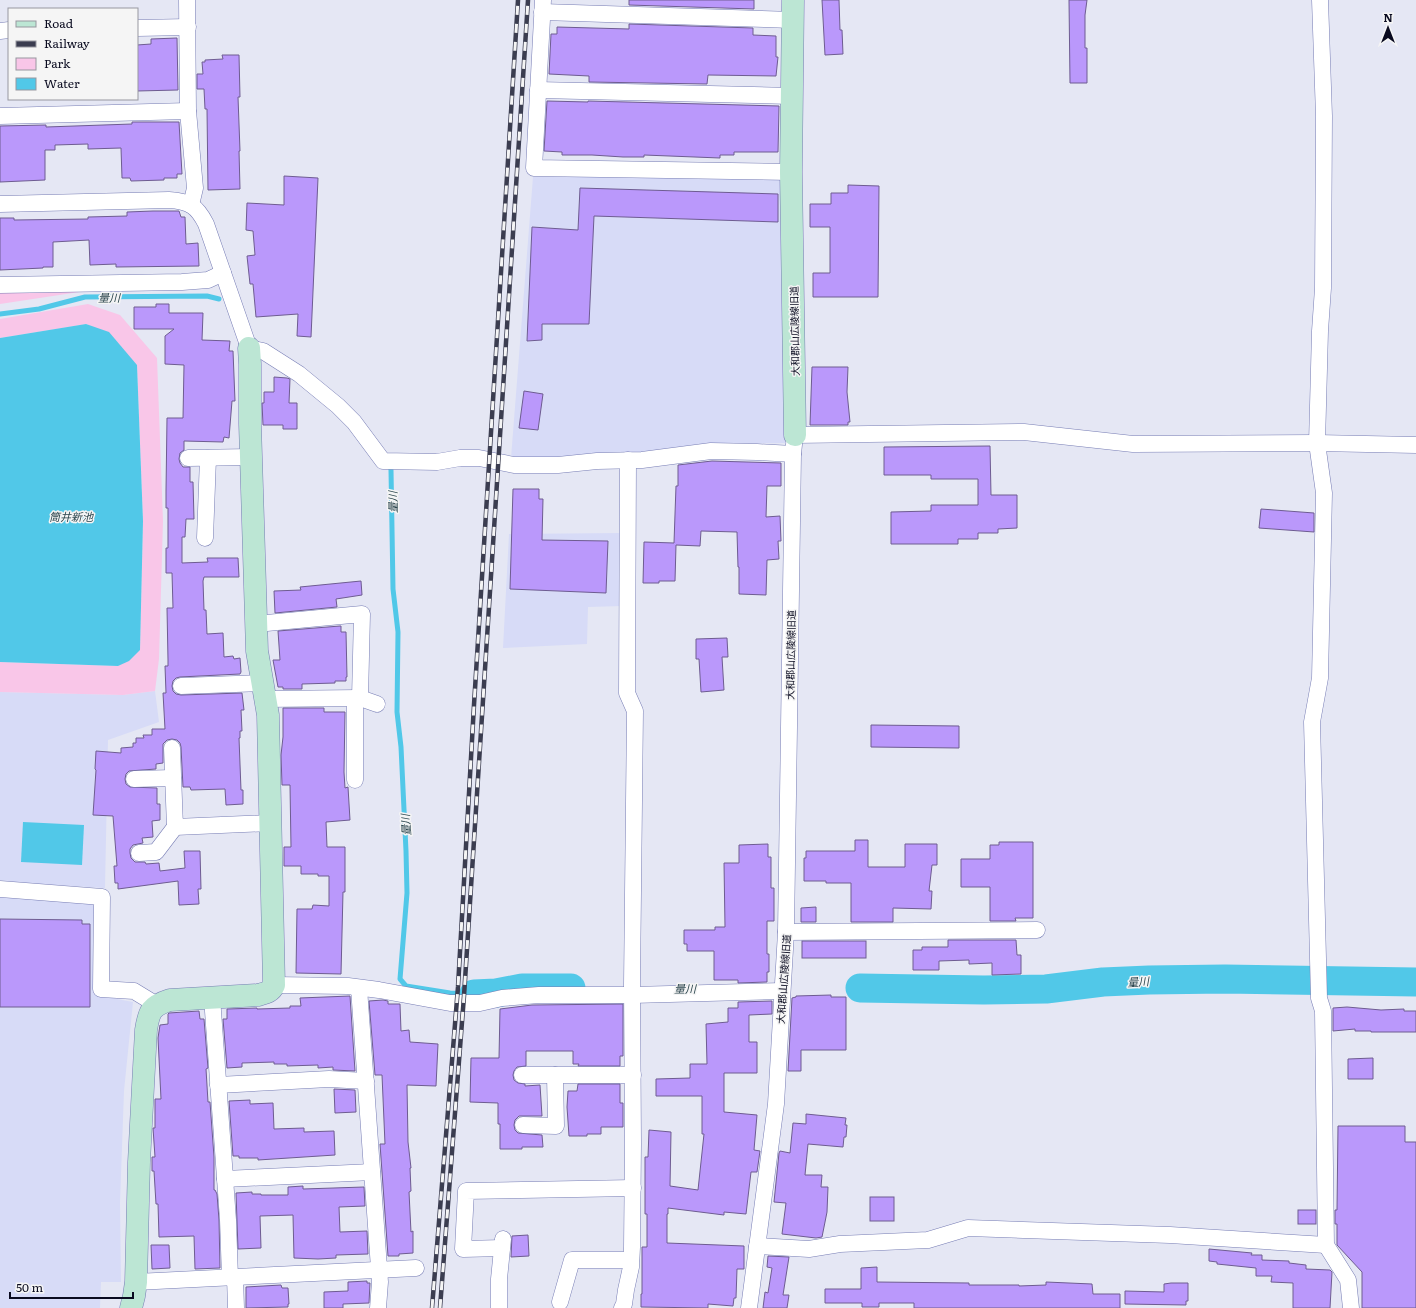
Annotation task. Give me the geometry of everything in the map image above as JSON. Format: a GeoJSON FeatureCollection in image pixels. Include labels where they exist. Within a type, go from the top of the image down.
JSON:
{"type":"FeatureCollection","features":[{"type":"Feature","properties":{"kind":"street"},"geometry":{"type":"LineString","coordinates":[[187,0],[188,111],[195,188],[190,205]]}},
{"type":"Feature","properties":{"kind":"street"},"geometry":{"type":"LineString","coordinates":[[1320,0],[1324,116],[1323,280],[1317,443],[1324,493],[1320,678],[1312,722],[1319,998],[1323,1011],[1326,1245],[1348,1280],[1351,1308]]}},
{"type":"Feature","properties":{"kind":"street"},"geometry":{"type":"LineString","coordinates":[[791,172],[534,168],[543,6],[793,10]]}},
{"type":"Feature","properties":{"kind":"street","name":"大和郡山広陵線旧道"},"geometry":{"type":"LineString","coordinates":[[749,1308],[776,1104],[786,932],[794,445],[791,172],[793,10]]}},
{"type":"Feature","properties":{"kind":"street"},"geometry":{"type":"LineString","coordinates":[[138,28],[188,27]]}},
{"type":"Feature","properties":{"kind":"street"},"geometry":{"type":"LineString","coordinates":[[538,90],[792,96]]}},
{"type":"Feature","properties":{"kind":"street"},"geometry":{"type":"LineString","coordinates":[[0,116],[188,111]]}},
{"type":"Feature","properties":{"kind":"street"},"geometry":{"type":"LineString","coordinates":[[0,204],[181,200],[190,205],[199,212],[206,224],[249,348],[257,651],[268,715],[274,985],[272,990],[266,993],[170,1000],[157,1005],[151,1010],[148,1016],[139,1162],[136,1282],[131,1308]]}},
{"type":"Feature","properties":{"kind":"street"},"geometry":{"type":"LineString","coordinates":[[0,285],[182,282],[208,280],[223,273]]}},
{"type":"Feature","properties":{"kind":"street"},"geometry":{"type":"LineString","coordinates":[[249,348],[263,351],[299,374],[338,406],[354,422],[383,461],[390,462],[437,462],[460,458],[479,458],[514,465],[558,465],[597,461],[628,460],[711,451],[757,452],[794,445],[1024,432],[1133,444],[1317,443],[1416,445]]}},
{"type":"Feature","properties":{"kind":"street"},"geometry":{"type":"LineString","coordinates":[[188,458],[251,457]]}},
{"type":"Feature","properties":{"kind":"street"},"geometry":{"type":"LineString","coordinates":[[205,538],[208,458]]}},
{"type":"Feature","properties":{"kind":"street"},"geometry":{"type":"LineString","coordinates":[[622,1308],[624,1304],[631,1260],[633,1188],[632,990],[635,711],[627,693],[628,460]]}},
{"type":"Feature","properties":{"kind":"street"},"geometry":{"type":"LineString","coordinates":[[256,624],[362,614],[357,698],[355,780]]}},
{"type":"Feature","properties":{"kind":"street"},"geometry":{"type":"LineString","coordinates":[[181,686],[357,698],[377,704]]}},
{"type":"Feature","properties":{"kind":"street"},"geometry":{"type":"LineString","coordinates":[[139,853],[156,852],[175,827],[172,748]]}},
{"type":"Feature","properties":{"kind":"street"},"geometry":{"type":"LineString","coordinates":[[134,779],[173,778]]}},
{"type":"Feature","properties":{"kind":"street"},"geometry":{"type":"LineString","coordinates":[[175,827],[270,823]]}},
{"type":"Feature","properties":{"kind":"street"},"geometry":{"type":"LineString","coordinates":[[0,889],[102,897],[101,989],[134,991],[157,1005]]}},
{"type":"Feature","properties":{"kind":"street"},"geometry":{"type":"LineString","coordinates":[[786,932],[1037,930]]}},
{"type":"Feature","properties":{"kind":"street"},"geometry":{"type":"LineString","coordinates":[[274,985],[348,986],[450,1003],[480,1004],[520,996],[632,990],[782,991]]}},
{"type":"Feature","properties":{"kind":"street"},"geometry":{"type":"LineString","coordinates":[[359,988],[380,1282],[378,1308]]}},
{"type":"Feature","properties":{"kind":"street"},"geometry":{"type":"LineString","coordinates":[[212,997],[236,1308]]}},
{"type":"Feature","properties":{"kind":"street"},"geometry":{"type":"LineString","coordinates":[[522,1075],[633,1075]]}},
{"type":"Feature","properties":{"kind":"street"},"geometry":{"type":"LineString","coordinates":[[523,1125],[556,1126],[555,1075]]}},
{"type":"Feature","properties":{"kind":"street"},"geometry":{"type":"LineString","coordinates":[[218,1085],[329,1079],[366,1081]]}},
{"type":"Feature","properties":{"kind":"street"},"geometry":{"type":"LineString","coordinates":[[225,1179],[372,1172]]}},
{"type":"Feature","properties":{"kind":"street"},"geometry":{"type":"LineString","coordinates":[[499,1308],[499,1279],[503,1243],[463,1249],[466,1191],[633,1188]]}},
{"type":"Feature","properties":{"kind":"street"},"geometry":{"type":"LineString","coordinates":[[757,1246],[809,1249],[840,1244],[928,1240],[968,1228],[1170,1235],[1326,1245]]}},
{"type":"Feature","properties":{"kind":"street"},"geometry":{"type":"LineString","coordinates":[[560,1302],[572,1260],[631,1260]]}},
{"type":"Feature","properties":{"kind":"street"},"geometry":{"type":"LineString","coordinates":[[136,1282],[416,1268]]}},
{"type":"Feature","properties":{"kind":"shaded area"},"geometry":{"type":"Polygon","coordinates":[[[782,176],[791,181],[785,443],[700,444],[575,462],[511,458],[533,177],[782,176]]]}},
{"type":"Feature","properties":{"kind":"shaded area"},"geometry":{"type":"Polygon","coordinates":[[[622,533],[622,606],[588,607],[587,644],[503,648],[509,534],[622,533]]]}},
{"type":"Feature","properties":{"kind":"shaded area"},"geometry":{"type":"Polygon","coordinates":[[[155,691],[159,722],[108,740],[105,888],[23,883],[0,880],[0,692],[123,695],[155,691]]]}},
{"type":"Feature","properties":{"kind":"shaded area"},"geometry":{"type":"Polygon","coordinates":[[[0,893],[91,902],[98,911],[96,995],[133,1002],[124,1091],[120,1203],[121,1282],[101,1282],[100,1308],[0,1308],[0,893]]]}},
{"type":"Feature","properties":{"kind":"green space"},"geometry":{"type":"Polygon","coordinates":[[[99,289],[0,304],[0,292],[99,289]]]}},
{"type":"Feature","properties":{"kind":"green space"},"geometry":{"type":"Polygon","coordinates":[[[88,304],[120,315],[157,358],[163,521],[159,659],[155,691],[123,695],[0,692],[0,662],[118,666],[140,650],[143,521],[137,365],[87,324],[0,338],[0,319],[88,304]]]}},
{"type":"Feature","properties":{"kind":"water","name":"筒井新池"},"geometry":{"type":"Polygon","coordinates":[[[86,324],[109,332],[137,365],[143,521],[140,650],[129,661],[118,666],[0,662],[0,338],[86,324]]]}},
{"type":"Feature","properties":{"kind":"water"},"geometry":{"type":"Polygon","coordinates":[[[23,822],[84,825],[82,865],[21,862],[23,822]]]}},
{"type":"Feature","properties":{"kind":"building"},"geometry":{"type":"Polygon","coordinates":[[[629,0],[754,0],[754,9],[629,5],[629,0]]]}},
{"type":"Feature","properties":{"kind":"building"},"geometry":{"type":"Polygon","coordinates":[[[822,0],[839,0],[840,30],[842,30],[843,54],[825,55],[822,0]]]}},
{"type":"Feature","properties":{"kind":"building"},"geometry":{"type":"Polygon","coordinates":[[[1069,0],[1087,0],[1085,15],[1085,48],[1087,48],[1087,83],[1070,83],[1069,0]]]}},
{"type":"Feature","properties":{"kind":"building"},"geometry":{"type":"Polygon","coordinates":[[[629,24],[753,28],[753,35],[776,36],[776,57],[778,57],[776,76],[708,75],[707,84],[589,82],[589,76],[549,74],[551,34],[557,34],[557,27],[629,29],[629,24]]]}},
{"type":"Feature","properties":{"kind":"building"},"geometry":{"type":"Polygon","coordinates":[[[177,38],[178,90],[138,91],[138,45],[151,44],[151,39],[177,38]]]}},
{"type":"Feature","properties":{"kind":"building"},"geometry":{"type":"Polygon","coordinates":[[[222,55],[239,55],[240,97],[238,97],[240,189],[208,190],[207,109],[205,109],[204,89],[197,89],[197,74],[203,74],[202,62],[205,62],[205,60],[223,59],[222,55]]]}},
{"type":"Feature","properties":{"kind":"building"},"geometry":{"type":"Polygon","coordinates":[[[547,101],[779,106],[778,152],[734,152],[734,155],[720,155],[720,158],[644,155],[644,157],[623,157],[562,155],[562,152],[544,151],[547,101]]]}},
{"type":"Feature","properties":{"kind":"building"},"geometry":{"type":"Polygon","coordinates":[[[132,122],[179,122],[182,174],[177,174],[177,178],[164,178],[164,180],[131,181],[130,178],[122,178],[121,148],[88,149],[88,144],[55,145],[55,150],[45,150],[45,180],[0,182],[0,126],[46,125],[46,127],[132,124],[132,122]]]}},
{"type":"Feature","properties":{"kind":"building"},"geometry":{"type":"Polygon","coordinates":[[[284,176],[318,178],[311,337],[297,336],[298,314],[256,317],[253,284],[250,284],[247,256],[255,255],[253,231],[246,230],[247,203],[284,205],[284,176]]]}},
{"type":"Feature","properties":{"kind":"building"},"geometry":{"type":"Polygon","coordinates":[[[848,185],[879,186],[878,297],[813,297],[813,273],[830,273],[830,227],[810,227],[810,204],[831,204],[831,193],[848,193],[848,185]]]}},
{"type":"Feature","properties":{"kind":"building"},"geometry":{"type":"Polygon","coordinates":[[[580,188],[778,194],[778,222],[594,216],[589,324],[542,324],[542,340],[527,341],[532,227],[578,230],[580,188]]]}},
{"type":"Feature","properties":{"kind":"building"},"geometry":{"type":"Polygon","coordinates":[[[179,211],[181,217],[185,217],[186,244],[198,243],[199,266],[116,267],[116,264],[90,265],[89,240],[53,242],[53,267],[0,270],[0,218],[14,218],[14,220],[88,219],[88,217],[127,216],[127,212],[179,211]]]}},
{"type":"Feature","properties":{"kind":"building"},"geometry":{"type":"Polygon","coordinates":[[[156,304],[169,304],[169,313],[203,313],[202,340],[230,341],[229,351],[233,351],[235,401],[232,401],[229,438],[224,437],[223,442],[184,441],[184,450],[180,453],[179,459],[183,467],[190,467],[190,482],[193,482],[194,519],[186,519],[185,537],[182,537],[182,563],[208,562],[207,558],[238,558],[239,577],[204,577],[203,581],[207,634],[223,633],[224,657],[233,656],[234,659],[240,658],[241,672],[240,674],[180,677],[173,681],[172,686],[173,691],[176,694],[181,695],[242,693],[244,710],[241,710],[242,731],[240,731],[239,738],[243,804],[226,805],[225,789],[191,790],[190,787],[183,787],[181,747],[177,740],[167,740],[163,744],[163,763],[156,764],[156,769],[129,771],[126,774],[125,779],[126,784],[130,787],[157,788],[157,804],[160,804],[160,820],[152,821],[153,837],[142,838],[143,843],[133,845],[130,849],[131,858],[135,862],[145,862],[146,864],[159,863],[160,871],[185,868],[184,851],[200,851],[201,889],[198,889],[199,904],[179,905],[178,881],[118,889],[118,883],[115,883],[114,866],[117,866],[113,816],[93,815],[96,751],[121,753],[121,748],[133,747],[133,743],[136,743],[136,738],[144,738],[143,735],[152,735],[152,729],[165,729],[163,693],[166,693],[165,666],[168,666],[167,608],[173,608],[172,573],[166,573],[166,548],[168,548],[168,508],[166,508],[167,418],[183,418],[184,365],[165,364],[165,336],[174,329],[134,329],[134,307],[156,307],[156,304]]]}},
{"type":"Feature","properties":{"kind":"building"},"geometry":{"type":"Polygon","coordinates":[[[812,367],[848,367],[847,392],[850,422],[848,422],[848,425],[810,425],[812,367]]]}},
{"type":"Feature","properties":{"kind":"building"},"geometry":{"type":"Polygon","coordinates":[[[274,377],[290,379],[289,403],[297,403],[297,429],[283,429],[283,425],[263,425],[262,403],[264,403],[264,392],[274,392],[274,377]]]}},
{"type":"Feature","properties":{"kind":"building"},"geometry":{"type":"Polygon","coordinates":[[[524,391],[543,394],[538,430],[519,428],[524,391]]]}},
{"type":"Feature","properties":{"kind":"building"},"geometry":{"type":"Polygon","coordinates":[[[990,446],[991,495],[1017,495],[1017,528],[998,529],[998,533],[978,533],[978,539],[958,539],[958,544],[891,544],[891,512],[931,511],[931,505],[978,505],[978,479],[931,479],[931,475],[884,475],[884,447],[990,446]]]}},
{"type":"Feature","properties":{"kind":"building"},"geometry":{"type":"Polygon","coordinates":[[[712,461],[781,463],[781,486],[767,486],[766,517],[780,516],[781,541],[778,541],[779,559],[767,560],[766,595],[739,594],[737,532],[701,531],[700,546],[676,545],[675,581],[643,583],[644,542],[674,543],[678,465],[712,461]]]}},
{"type":"Feature","properties":{"kind":"building"},"geometry":{"type":"Polygon","coordinates":[[[513,489],[539,489],[539,499],[543,499],[542,540],[608,541],[606,593],[510,589],[513,489]]]}},
{"type":"Feature","properties":{"kind":"building"},"geometry":{"type":"Polygon","coordinates":[[[1261,509],[1314,513],[1314,532],[1259,528],[1261,509]]]}},
{"type":"Feature","properties":{"kind":"building"},"geometry":{"type":"Polygon","coordinates":[[[361,581],[362,595],[336,599],[337,607],[275,613],[274,591],[301,590],[300,587],[361,581]]]}},
{"type":"Feature","properties":{"kind":"building"},"geometry":{"type":"Polygon","coordinates":[[[341,626],[341,632],[346,632],[346,681],[335,681],[335,683],[302,684],[302,689],[283,689],[283,687],[278,687],[273,660],[280,660],[278,631],[341,626]]]}},
{"type":"Feature","properties":{"kind":"building"},"geometry":{"type":"Polygon","coordinates":[[[727,638],[728,657],[722,657],[724,690],[701,692],[699,659],[696,659],[696,639],[727,638]]]}},
{"type":"Feature","properties":{"kind":"building"},"geometry":{"type":"Polygon","coordinates":[[[283,708],[324,708],[324,712],[345,712],[344,772],[345,788],[348,787],[350,820],[326,822],[327,847],[345,847],[345,892],[343,892],[341,974],[296,973],[297,909],[312,909],[313,905],[329,906],[329,876],[318,876],[318,874],[301,874],[301,866],[284,866],[284,847],[291,847],[290,785],[282,785],[281,755],[283,737],[283,708]]]}},
{"type":"Feature","properties":{"kind":"building"},"geometry":{"type":"Polygon","coordinates":[[[871,725],[959,726],[959,748],[871,747],[871,725]]]}},
{"type":"Feature","properties":{"kind":"building"},"geometry":{"type":"Polygon","coordinates":[[[855,840],[868,840],[868,867],[905,867],[905,844],[937,844],[937,865],[932,865],[929,891],[932,891],[931,909],[893,908],[893,922],[851,922],[851,883],[804,881],[804,858],[806,858],[806,851],[855,851],[855,840]]]}},
{"type":"Feature","properties":{"kind":"building"},"geometry":{"type":"Polygon","coordinates":[[[999,842],[1033,842],[1033,918],[1015,918],[1016,921],[990,921],[990,887],[961,887],[961,859],[990,859],[990,845],[999,845],[999,842]]]}},
{"type":"Feature","properties":{"kind":"building"},"geometry":{"type":"Polygon","coordinates":[[[768,844],[768,857],[771,857],[771,888],[774,888],[774,921],[767,921],[767,954],[769,954],[769,972],[767,972],[767,982],[738,983],[738,980],[714,980],[714,951],[687,951],[687,944],[684,944],[684,930],[715,930],[715,927],[725,927],[724,863],[739,863],[739,845],[768,844]]]}},
{"type":"Feature","properties":{"kind":"building"},"geometry":{"type":"Polygon","coordinates":[[[816,907],[816,922],[801,922],[801,908],[816,907]]]}},
{"type":"Feature","properties":{"kind":"building"},"geometry":{"type":"Polygon","coordinates":[[[0,919],[82,920],[82,924],[90,924],[90,1007],[0,1007],[0,919]]]}},
{"type":"Feature","properties":{"kind":"building"},"geometry":{"type":"Polygon","coordinates":[[[948,940],[1016,940],[1017,955],[1021,955],[1021,974],[992,975],[992,963],[969,964],[969,960],[939,961],[939,970],[913,970],[913,950],[922,950],[922,947],[948,947],[948,940]]]}},
{"type":"Feature","properties":{"kind":"building"},"geometry":{"type":"Polygon","coordinates":[[[802,941],[866,941],[866,958],[802,958],[802,941]]]}},
{"type":"Feature","properties":{"kind":"building"},"geometry":{"type":"Polygon","coordinates":[[[831,995],[831,997],[846,997],[846,1050],[801,1050],[801,1071],[788,1071],[792,998],[796,996],[831,995]]]}},
{"type":"Feature","properties":{"kind":"building"},"geometry":{"type":"Polygon","coordinates":[[[350,996],[355,1071],[333,1070],[333,1067],[318,1068],[318,1065],[287,1066],[287,1064],[274,1064],[274,1062],[242,1063],[242,1067],[227,1068],[223,1019],[227,1019],[227,1009],[290,1008],[290,1006],[301,1006],[300,998],[350,996]]]}},
{"type":"Feature","properties":{"kind":"building"},"geometry":{"type":"Polygon","coordinates":[[[369,1001],[388,1001],[388,1004],[400,1004],[401,1031],[409,1030],[410,1042],[438,1044],[436,1086],[407,1085],[408,1142],[411,1168],[411,1191],[409,1192],[411,1232],[413,1231],[413,1253],[399,1254],[399,1256],[388,1256],[380,1144],[385,1144],[382,1075],[375,1075],[369,1001]]]}},
{"type":"Feature","properties":{"kind":"building"},"geometry":{"type":"Polygon","coordinates":[[[772,1001],[772,1014],[749,1015],[749,1042],[757,1042],[757,1073],[724,1073],[724,1112],[757,1115],[754,1150],[760,1151],[757,1172],[751,1172],[746,1214],[724,1212],[724,1215],[668,1208],[667,1214],[667,1243],[744,1246],[744,1269],[737,1269],[736,1298],[734,1298],[733,1306],[708,1304],[708,1308],[641,1307],[642,1247],[647,1247],[647,1214],[645,1214],[645,1157],[648,1157],[649,1130],[671,1132],[670,1186],[698,1190],[704,1134],[702,1134],[702,1096],[656,1096],[656,1079],[690,1078],[690,1064],[707,1064],[706,1024],[728,1022],[728,1008],[738,1008],[738,1002],[772,1001]]]}},
{"type":"Feature","properties":{"kind":"building"},"geometry":{"type":"Polygon","coordinates":[[[623,1004],[623,1056],[620,1056],[620,1066],[578,1066],[579,1064],[573,1064],[573,1051],[526,1051],[526,1066],[517,1067],[513,1075],[514,1080],[518,1083],[525,1084],[525,1086],[540,1085],[542,1116],[519,1116],[515,1120],[514,1125],[515,1130],[518,1133],[542,1135],[543,1147],[500,1149],[498,1103],[470,1102],[471,1058],[499,1058],[500,1009],[532,1005],[623,1004]]]}},
{"type":"Feature","properties":{"kind":"building"},"geometry":{"type":"Polygon","coordinates":[[[1347,1007],[1381,1010],[1404,1009],[1404,1011],[1416,1011],[1416,1032],[1371,1032],[1355,1031],[1355,1029],[1333,1031],[1333,1008],[1347,1007]]]}},
{"type":"Feature","properties":{"kind":"building"},"geometry":{"type":"Polygon","coordinates":[[[199,1011],[200,1019],[204,1019],[208,1068],[206,1069],[208,1102],[210,1102],[214,1157],[214,1190],[217,1194],[219,1220],[220,1268],[195,1269],[194,1236],[159,1237],[158,1204],[156,1204],[152,1157],[155,1157],[153,1128],[155,1128],[155,1099],[161,1099],[158,1038],[160,1025],[168,1024],[169,1013],[199,1011]]]}},
{"type":"Feature","properties":{"kind":"building"},"geometry":{"type":"Polygon","coordinates":[[[1373,1058],[1373,1079],[1348,1079],[1348,1059],[1373,1058]]]}},
{"type":"Feature","properties":{"kind":"building"},"geometry":{"type":"Polygon","coordinates":[[[578,1084],[620,1084],[620,1103],[623,1103],[623,1127],[601,1127],[601,1134],[569,1136],[567,1107],[568,1091],[577,1091],[578,1084]]]}},
{"type":"Feature","properties":{"kind":"building"},"geometry":{"type":"Polygon","coordinates":[[[334,1089],[355,1090],[356,1112],[335,1113],[334,1089]]]}},
{"type":"Feature","properties":{"kind":"building"},"geometry":{"type":"Polygon","coordinates":[[[250,1100],[250,1104],[273,1103],[274,1129],[304,1128],[304,1132],[334,1131],[335,1155],[258,1160],[258,1158],[239,1158],[239,1156],[233,1156],[229,1101],[250,1100]]]}},
{"type":"Feature","properties":{"kind":"building"},"geometry":{"type":"Polygon","coordinates":[[[806,1114],[846,1118],[845,1125],[847,1125],[843,1147],[808,1144],[805,1175],[822,1175],[821,1187],[828,1187],[827,1212],[822,1237],[816,1238],[782,1234],[786,1203],[774,1202],[779,1153],[780,1151],[790,1153],[793,1123],[806,1124],[806,1114]]]}},
{"type":"Feature","properties":{"kind":"building"},"geometry":{"type":"Polygon","coordinates":[[[1338,1126],[1405,1126],[1405,1142],[1416,1142],[1416,1308],[1362,1308],[1362,1272],[1337,1245],[1335,1210],[1337,1210],[1338,1126]]]}},
{"type":"Feature","properties":{"kind":"building"},"geometry":{"type":"Polygon","coordinates":[[[303,1186],[303,1189],[364,1187],[365,1206],[339,1207],[340,1232],[367,1231],[368,1254],[336,1255],[336,1258],[318,1259],[294,1258],[293,1215],[260,1216],[261,1248],[238,1249],[236,1193],[252,1192],[252,1194],[261,1195],[288,1195],[288,1187],[303,1186]]]}},
{"type":"Feature","properties":{"kind":"building"},"geometry":{"type":"Polygon","coordinates":[[[870,1197],[894,1197],[894,1221],[870,1221],[870,1197]]]}},
{"type":"Feature","properties":{"kind":"building"},"geometry":{"type":"Polygon","coordinates":[[[1298,1210],[1316,1210],[1316,1224],[1298,1224],[1298,1210]]]}},
{"type":"Feature","properties":{"kind":"building"},"geometry":{"type":"Polygon","coordinates":[[[528,1235],[529,1256],[511,1257],[512,1236],[528,1235]]]}},
{"type":"Feature","properties":{"kind":"building"},"geometry":{"type":"Polygon","coordinates":[[[151,1245],[169,1245],[170,1268],[152,1269],[151,1245]]]}},
{"type":"Feature","properties":{"kind":"building"},"geometry":{"type":"Polygon","coordinates":[[[1209,1249],[1252,1253],[1251,1255],[1262,1255],[1262,1260],[1289,1261],[1289,1263],[1306,1265],[1306,1269],[1330,1270],[1332,1272],[1330,1308],[1293,1308],[1293,1283],[1271,1282],[1272,1276],[1256,1276],[1256,1268],[1217,1264],[1217,1262],[1209,1261],[1209,1249]]]}},
{"type":"Feature","properties":{"kind":"building"},"geometry":{"type":"Polygon","coordinates":[[[768,1256],[789,1257],[783,1295],[789,1295],[787,1308],[763,1308],[765,1292],[768,1293],[772,1268],[767,1267],[768,1256]]]}},
{"type":"Feature","properties":{"kind":"building"},"geometry":{"type":"Polygon","coordinates":[[[877,1267],[877,1282],[969,1283],[969,1285],[1019,1286],[1046,1285],[1046,1282],[1092,1284],[1093,1294],[1120,1294],[1120,1308],[914,1308],[914,1303],[879,1303],[879,1307],[862,1307],[862,1303],[825,1303],[825,1289],[861,1289],[861,1268],[877,1267]]]}},
{"type":"Feature","properties":{"kind":"building"},"geometry":{"type":"Polygon","coordinates":[[[367,1281],[367,1283],[370,1283],[369,1303],[343,1304],[343,1308],[324,1308],[324,1292],[348,1291],[348,1282],[367,1281]]]}},
{"type":"Feature","properties":{"kind":"building"},"geometry":{"type":"Polygon","coordinates":[[[1188,1283],[1188,1301],[1186,1301],[1186,1305],[1125,1304],[1125,1291],[1164,1292],[1164,1284],[1188,1283]]]}},
{"type":"Feature","properties":{"kind":"building"},"geometry":{"type":"Polygon","coordinates":[[[281,1285],[282,1288],[288,1288],[288,1307],[246,1308],[246,1287],[281,1285]]]}},
{"type":"Feature","properties":{"kind":"waterway","name":"量川"},"geometry":{"type":"LineString","coordinates":[[0,314],[39,309],[85,297],[207,296],[219,299]]}},
{"type":"Feature","properties":{"kind":"waterway","name":"量川"},"geometry":{"type":"LineString","coordinates":[[390,464],[393,589],[398,632],[397,712],[401,747],[407,893],[400,979],[406,986],[450,993],[474,994]]}},
{"type":"Feature","properties":{"kind":"waterway","name":"量川"},"geometry":{"type":"LineString","coordinates":[[860,988],[984,990],[1046,989],[1103,982],[1225,979],[1416,982]]}},
{"type":"Feature","properties":{"kind":"waterway","name":"量川"},"geometry":{"type":"LineString","coordinates":[[474,994],[496,993],[522,988],[571,988]]}},
{"type":"Feature","properties":{"kind":"railway"},"geometry":{"type":"LineString","coordinates":[[432,1308],[458,987],[518,0]]}},
{"type":"Feature","properties":{"kind":"railway"},"geometry":{"type":"LineString","coordinates":[[440,1308],[464,996],[528,0]]}}]}
